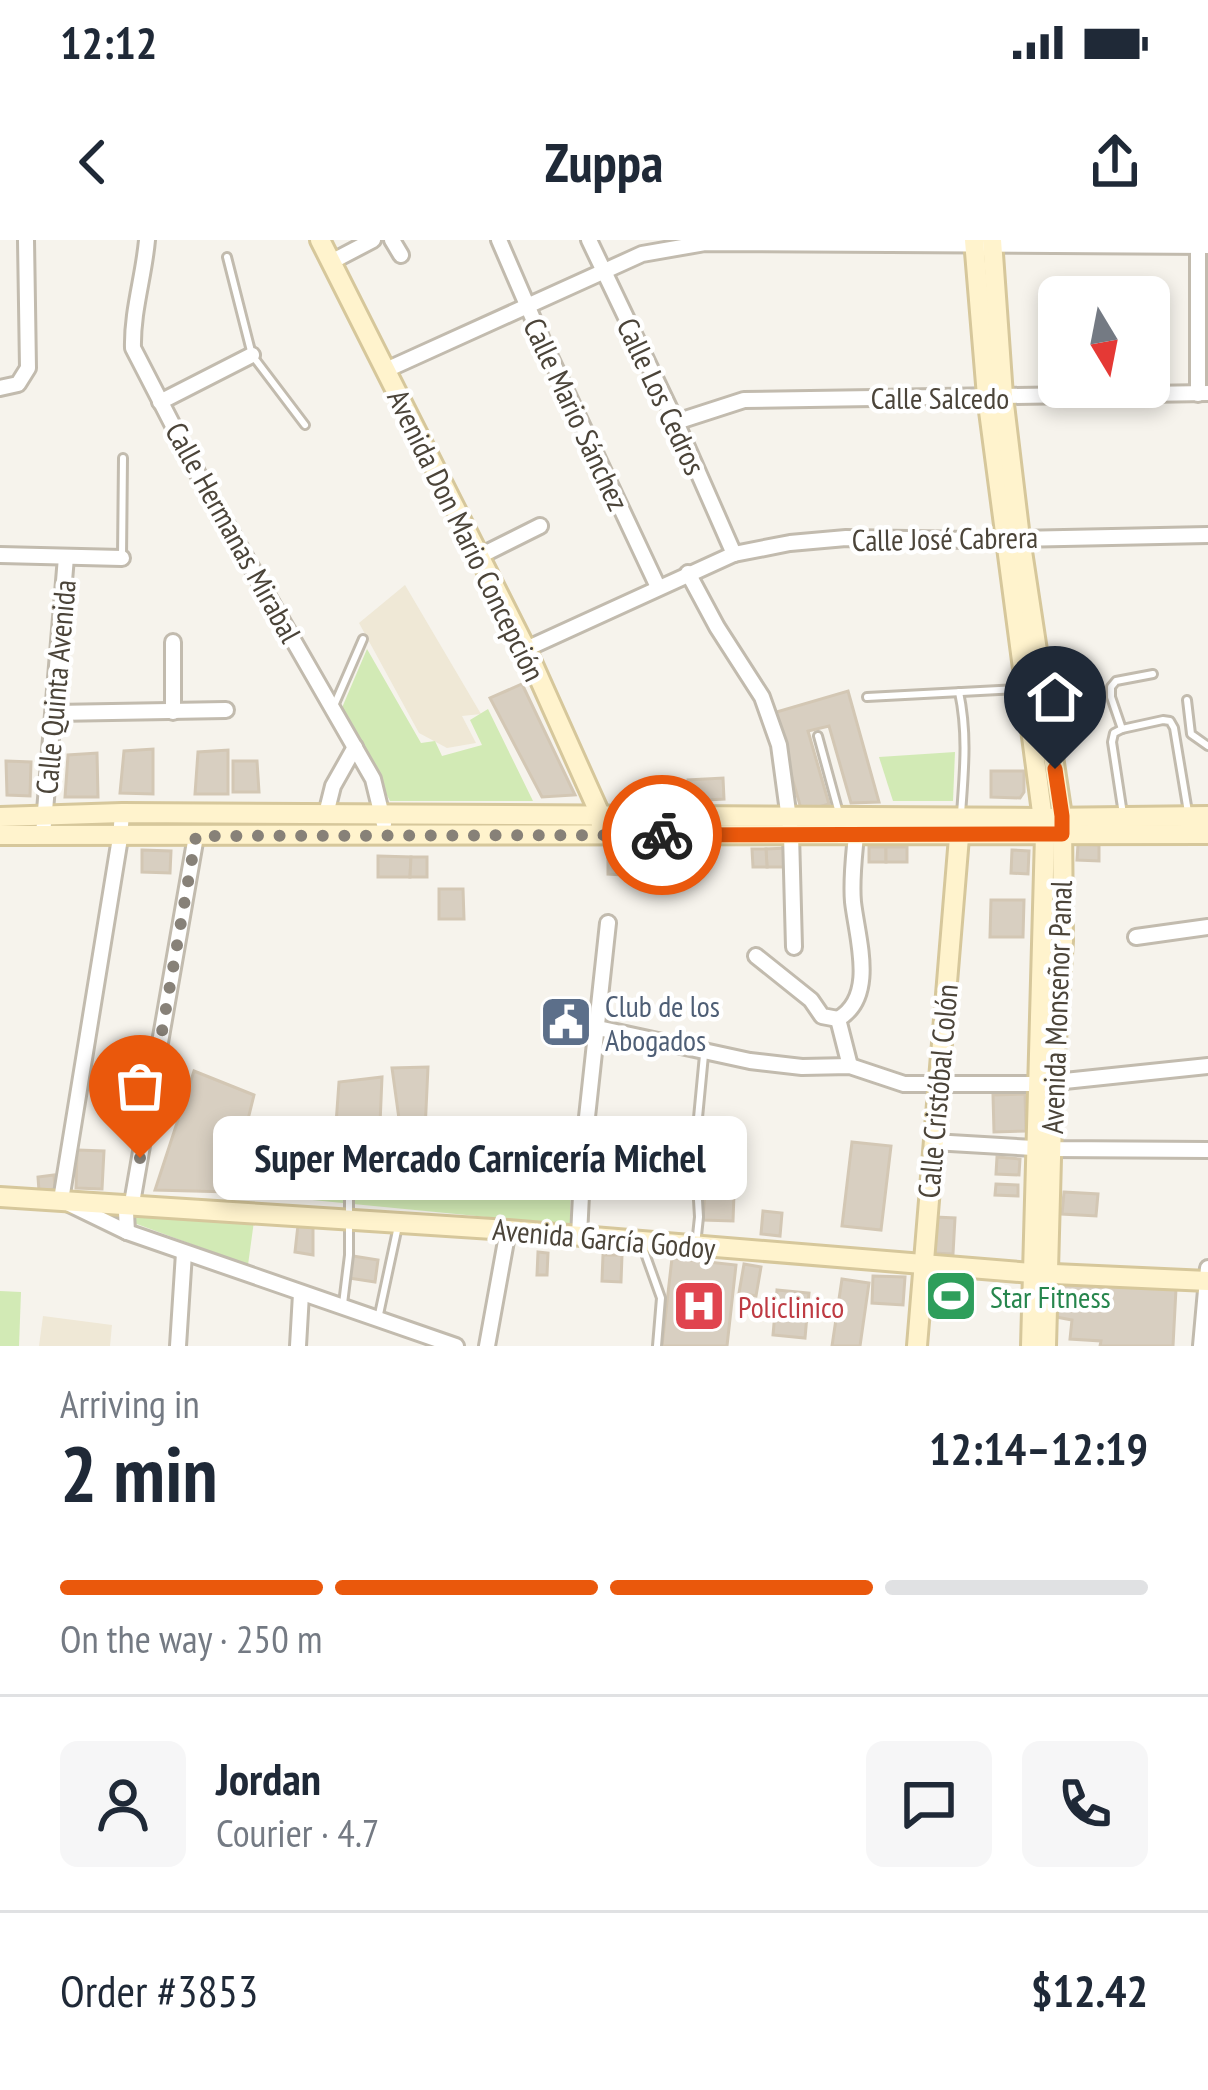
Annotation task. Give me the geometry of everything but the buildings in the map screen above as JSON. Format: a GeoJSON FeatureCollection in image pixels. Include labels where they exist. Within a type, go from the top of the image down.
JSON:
{"type":"FeatureCollection","features":[{"type":"Feature","properties":{"kind":"main road","name":"Avenida Don Mario Concepción"},"geometry":{"type":"LineString","coordinates":[[320,240],[526,649],[601,825]]}},
{"type":"Feature","properties":{"kind":"main road","name":"Avenida Monseñor Panal"},"geometry":{"type":"LineString","coordinates":[[983,242],[995,396],[1053,826],[1040,1274],[1046,1346]]}},
{"type":"Feature","properties":{"kind":"main road","name":"Avenida Monseñor Panal"},"geometry":{"type":"LineString","coordinates":[[1013,538],[1025,689],[1053,826]]}},
{"type":"Feature","properties":{"kind":"main road"},"geometry":{"type":"LineString","coordinates":[[0,835],[122,813],[383,814],[601,825]]}},
{"type":"Feature","properties":{"kind":"main road"},"geometry":{"type":"LineString","coordinates":[[1053,826],[1123,815],[1198,816]]}},
{"type":"Feature","properties":{"kind":"main road"},"geometry":{"type":"LineString","coordinates":[[790,825],[840,816],[960,826],[1208,834]]}},
{"type":"Feature","properties":{"kind":"main road"},"geometry":{"type":"LineString","coordinates":[[0,817],[121,835],[196,836],[385,835],[601,825],[790,825],[856,835],[960,826]]}},
{"type":"Feature","properties":{"kind":"main road","name":"Calle Cristóbal Colón"},"geometry":{"type":"LineString","coordinates":[[917,1346],[960,826]]}},
{"type":"Feature","properties":{"kind":"main road","name":"Avenida García Godoy"},"geometry":{"type":"LineString","coordinates":[[0,1197],[508,1230],[1040,1274],[1208,1281]]}},
{"type":"Feature","properties":{"kind":"main road","name":"Avenida Monseñor Panal"},"geometry":{"type":"LineString","coordinates":[[1031,1346],[1040,1274]]}},
{"type":"Feature","properties":{"kind":"street"},"geometry":{"type":"LineString","coordinates":[[0,388],[18,384],[28,368],[26,240]]}},
{"type":"Feature","properties":{"kind":"street","name":"Calle Hermanas Mirabal"},"geometry":{"type":"LineString","coordinates":[[147,240],[132,325],[133,348],[200,478],[373,779],[385,835]]}},
{"type":"Feature","properties":{"kind":"street"},"geometry":{"type":"LineString","coordinates":[[332,262],[374,240]]}},
{"type":"Feature","properties":{"kind":"street"},"geometry":{"type":"LineString","coordinates":[[392,240],[400,255]]}},
{"type":"Feature","properties":{"kind":"street","name":"Calle Mario Sánchez"},"geometry":{"type":"LineString","coordinates":[[499,240],[658,587]]}},
{"type":"Feature","properties":{"kind":"street","name":"Calle Los Cedros"},"geometry":{"type":"LineString","coordinates":[[589,240],[734,554]]}},
{"type":"Feature","properties":{"kind":"street"},"geometry":{"type":"LineString","coordinates":[[386,370],[642,254],[705,243],[1203,246],[1203,393]]}},
{"type":"Feature","properties":{"kind":"street"},"geometry":{"type":"LineString","coordinates":[[160,402],[252,356]]}},
{"type":"Feature","properties":{"kind":"street","name":"Calle Salcedo"},"geometry":{"type":"LineString","coordinates":[[676,422],[744,400],[1203,393]]}},
{"type":"Feature","properties":{"kind":"street"},"geometry":{"type":"LineString","coordinates":[[478,557],[541,526]]}},
{"type":"Feature","properties":{"kind":"street","name":"Calle José Cabrera"},"geometry":{"type":"LineString","coordinates":[[526,649],[688,572],[734,554],[790,543],[846,538],[1208,536]]}},
{"type":"Feature","properties":{"kind":"street"},"geometry":{"type":"LineString","coordinates":[[0,555],[122,558]]}},
{"type":"Feature","properties":{"kind":"street","name":"Calle Quinta Avenida"},"geometry":{"type":"LineString","coordinates":[[44,826],[66,557]]}},
{"type":"Feature","properties":{"kind":"street"},"geometry":{"type":"LineString","coordinates":[[688,572],[762,697],[779,745],[790,825],[794,947]]}},
{"type":"Feature","properties":{"kind":"street"},"geometry":{"type":"LineString","coordinates":[[173,642],[173,712]]}},
{"type":"Feature","properties":{"kind":"street"},"geometry":{"type":"LineString","coordinates":[[55,713],[226,710]]}},
{"type":"Feature","properties":{"kind":"street"},"geometry":{"type":"LineString","coordinates":[[326,814],[333,786],[355,747]]}},
{"type":"Feature","properties":{"kind":"street"},"geometry":{"type":"LineString","coordinates":[[122,813],[62,1200],[127,1232],[451,1345]]}},
{"type":"Feature","properties":{"kind":"street"},"geometry":{"type":"LineString","coordinates":[[756,956],[811,1000],[822,1016],[838,1019],[847,1014],[861,976],[853,903],[856,835]]}},
{"type":"Feature","properties":{"kind":"street"},"geometry":{"type":"LineString","coordinates":[[127,1232],[126,1212],[132,1204],[196,836]]}},
{"type":"Feature","properties":{"kind":"street"},"geometry":{"type":"LineString","coordinates":[[578,1236],[608,923]]}},
{"type":"Feature","properties":{"kind":"street"},"geometry":{"type":"LineString","coordinates":[[1136,937],[1208,927]]}},
{"type":"Feature","properties":{"kind":"street"},"geometry":{"type":"LineString","coordinates":[[838,1019],[850,1066]]}},
{"type":"Feature","properties":{"kind":"street"},"geometry":{"type":"LineString","coordinates":[[598,1028],[750,1061],[850,1066],[904,1084],[1045,1084],[1208,1066]]}},
{"type":"Feature","properties":{"kind":"street"},"geometry":{"type":"LineString","coordinates":[[933,1142],[1208,1150]]}},
{"type":"Feature","properties":{"kind":"street"},"geometry":{"type":"LineString","coordinates":[[487,1346],[508,1230]]}},
{"type":"Feature","properties":{"kind":"street"},"geometry":{"type":"LineString","coordinates":[[178,1346],[184,1253]]}},
{"type":"Feature","properties":{"kind":"street"},"geometry":{"type":"LineString","coordinates":[[1201,1346],[1208,1268]]}},
{"type":"Feature","properties":{"kind":"street"},"geometry":{"type":"LineString","coordinates":[[298,1346],[301,1294]]}},
{"type":"Feature","properties":{"kind":"lane"},"geometry":{"type":"LineString","coordinates":[[227,257],[252,356],[304,425]]}},
{"type":"Feature","properties":{"kind":"lane"},"geometry":{"type":"LineString","coordinates":[[122,558],[123,458]]}},
{"type":"Feature","properties":{"kind":"lane"},"geometry":{"type":"LineString","coordinates":[[333,709],[363,639]]}},
{"type":"Feature","properties":{"kind":"lane"},"geometry":{"type":"LineString","coordinates":[[1122,729],[1111,687],[1117,681],[1153,674]]}},
{"type":"Feature","properties":{"kind":"lane"},"geometry":{"type":"LineString","coordinates":[[867,697],[1025,689]]}},
{"type":"Feature","properties":{"kind":"lane"},"geometry":{"type":"LineString","coordinates":[[959,692],[966,753],[960,826]]}},
{"type":"Feature","properties":{"kind":"lane"},"geometry":{"type":"LineString","coordinates":[[1186,700],[1192,734],[1208,746]]}},
{"type":"Feature","properties":{"kind":"lane"},"geometry":{"type":"LineString","coordinates":[[1123,815],[1114,734],[1170,721],[1198,816]]}},
{"type":"Feature","properties":{"kind":"lane"},"geometry":{"type":"LineString","coordinates":[[818,736],[840,816]]}},
{"type":"Feature","properties":{"kind":"lane"},"geometry":{"type":"LineString","coordinates":[[696,1246],[694,1149],[704,1051]]}},
{"type":"Feature","properties":{"kind":"lane"},"geometry":{"type":"LineString","coordinates":[[343,1308],[349,1255],[349,1143]]}},
{"type":"Feature","properties":{"kind":"lane"},"geometry":{"type":"LineString","coordinates":[[378,1320],[399,1222]]}},
{"type":"Feature","properties":{"kind":"lane"},"geometry":{"type":"LineString","coordinates":[[641,1241],[662,1298],[657,1346]]}},
{"type":"Feature","properties":{"kind":"shaded area"},"geometry":{"type":"Polygon","coordinates":[[[405,585],[481,714],[462,716],[476,743],[447,748],[419,733],[359,623],[405,585]]]}},
{"type":"Feature","properties":{"kind":"shaded area"},"geometry":{"type":"Polygon","coordinates":[[[43,1316],[112,1325],[110,1346],[39,1346],[43,1316]]]}},
{"type":"Feature","properties":{"kind":"green space"},"geometry":{"type":"Polygon","coordinates":[[[367,649],[421,743],[435,741],[442,756],[482,745],[470,720],[488,709],[533,801],[390,801],[341,710],[367,649]]]}},
{"type":"Feature","properties":{"kind":"green space"},"geometry":{"type":"Polygon","coordinates":[[[955,752],[953,801],[893,801],[879,757],[955,752]]]}},
{"type":"Feature","properties":{"kind":"green space"},"geometry":{"type":"Polygon","coordinates":[[[275,1136],[429,1161],[432,1136],[485,1140],[483,1197],[531,1200],[554,1161],[571,1164],[570,1225],[271,1196],[275,1136]]]}},
{"type":"Feature","properties":{"kind":"green space"},"geometry":{"type":"Polygon","coordinates":[[[138,1213],[254,1221],[248,1265],[134,1223],[138,1213]]]}},
{"type":"Feature","properties":{"kind":"green space"},"geometry":{"type":"Polygon","coordinates":[[[0,1291],[21,1292],[19,1346],[0,1346],[0,1291]]]}},
{"type":"Feature","properties":{"kind":"way so far"},"geometry":{"type":"LineString","coordinates":[[140,1158],[196,836],[662,835]]}},
{"type":"Feature","properties":{"kind":"place","name":"Club de los Abogados"},"geometry":{"type":"Point","coordinates":[566,1022]}},
{"type":"Feature","properties":{"kind":"place","name":"Super Mercado Carnicería Michel"},"geometry":{"type":"Point","coordinates":[140,1158]}},
{"type":"Feature","properties":{"kind":"place","name":"Star Fitness"},"geometry":{"type":"Point","coordinates":[951,1296]}},
{"type":"Feature","properties":{"kind":"place","name":"Policlinico"},"geometry":{"type":"Point","coordinates":[699,1306]}},
{"type":"Feature","properties":{"kind":"route"},"geometry":{"type":"LineString","coordinates":[[662,835],[1062,834],[1055,769]]}}]}
